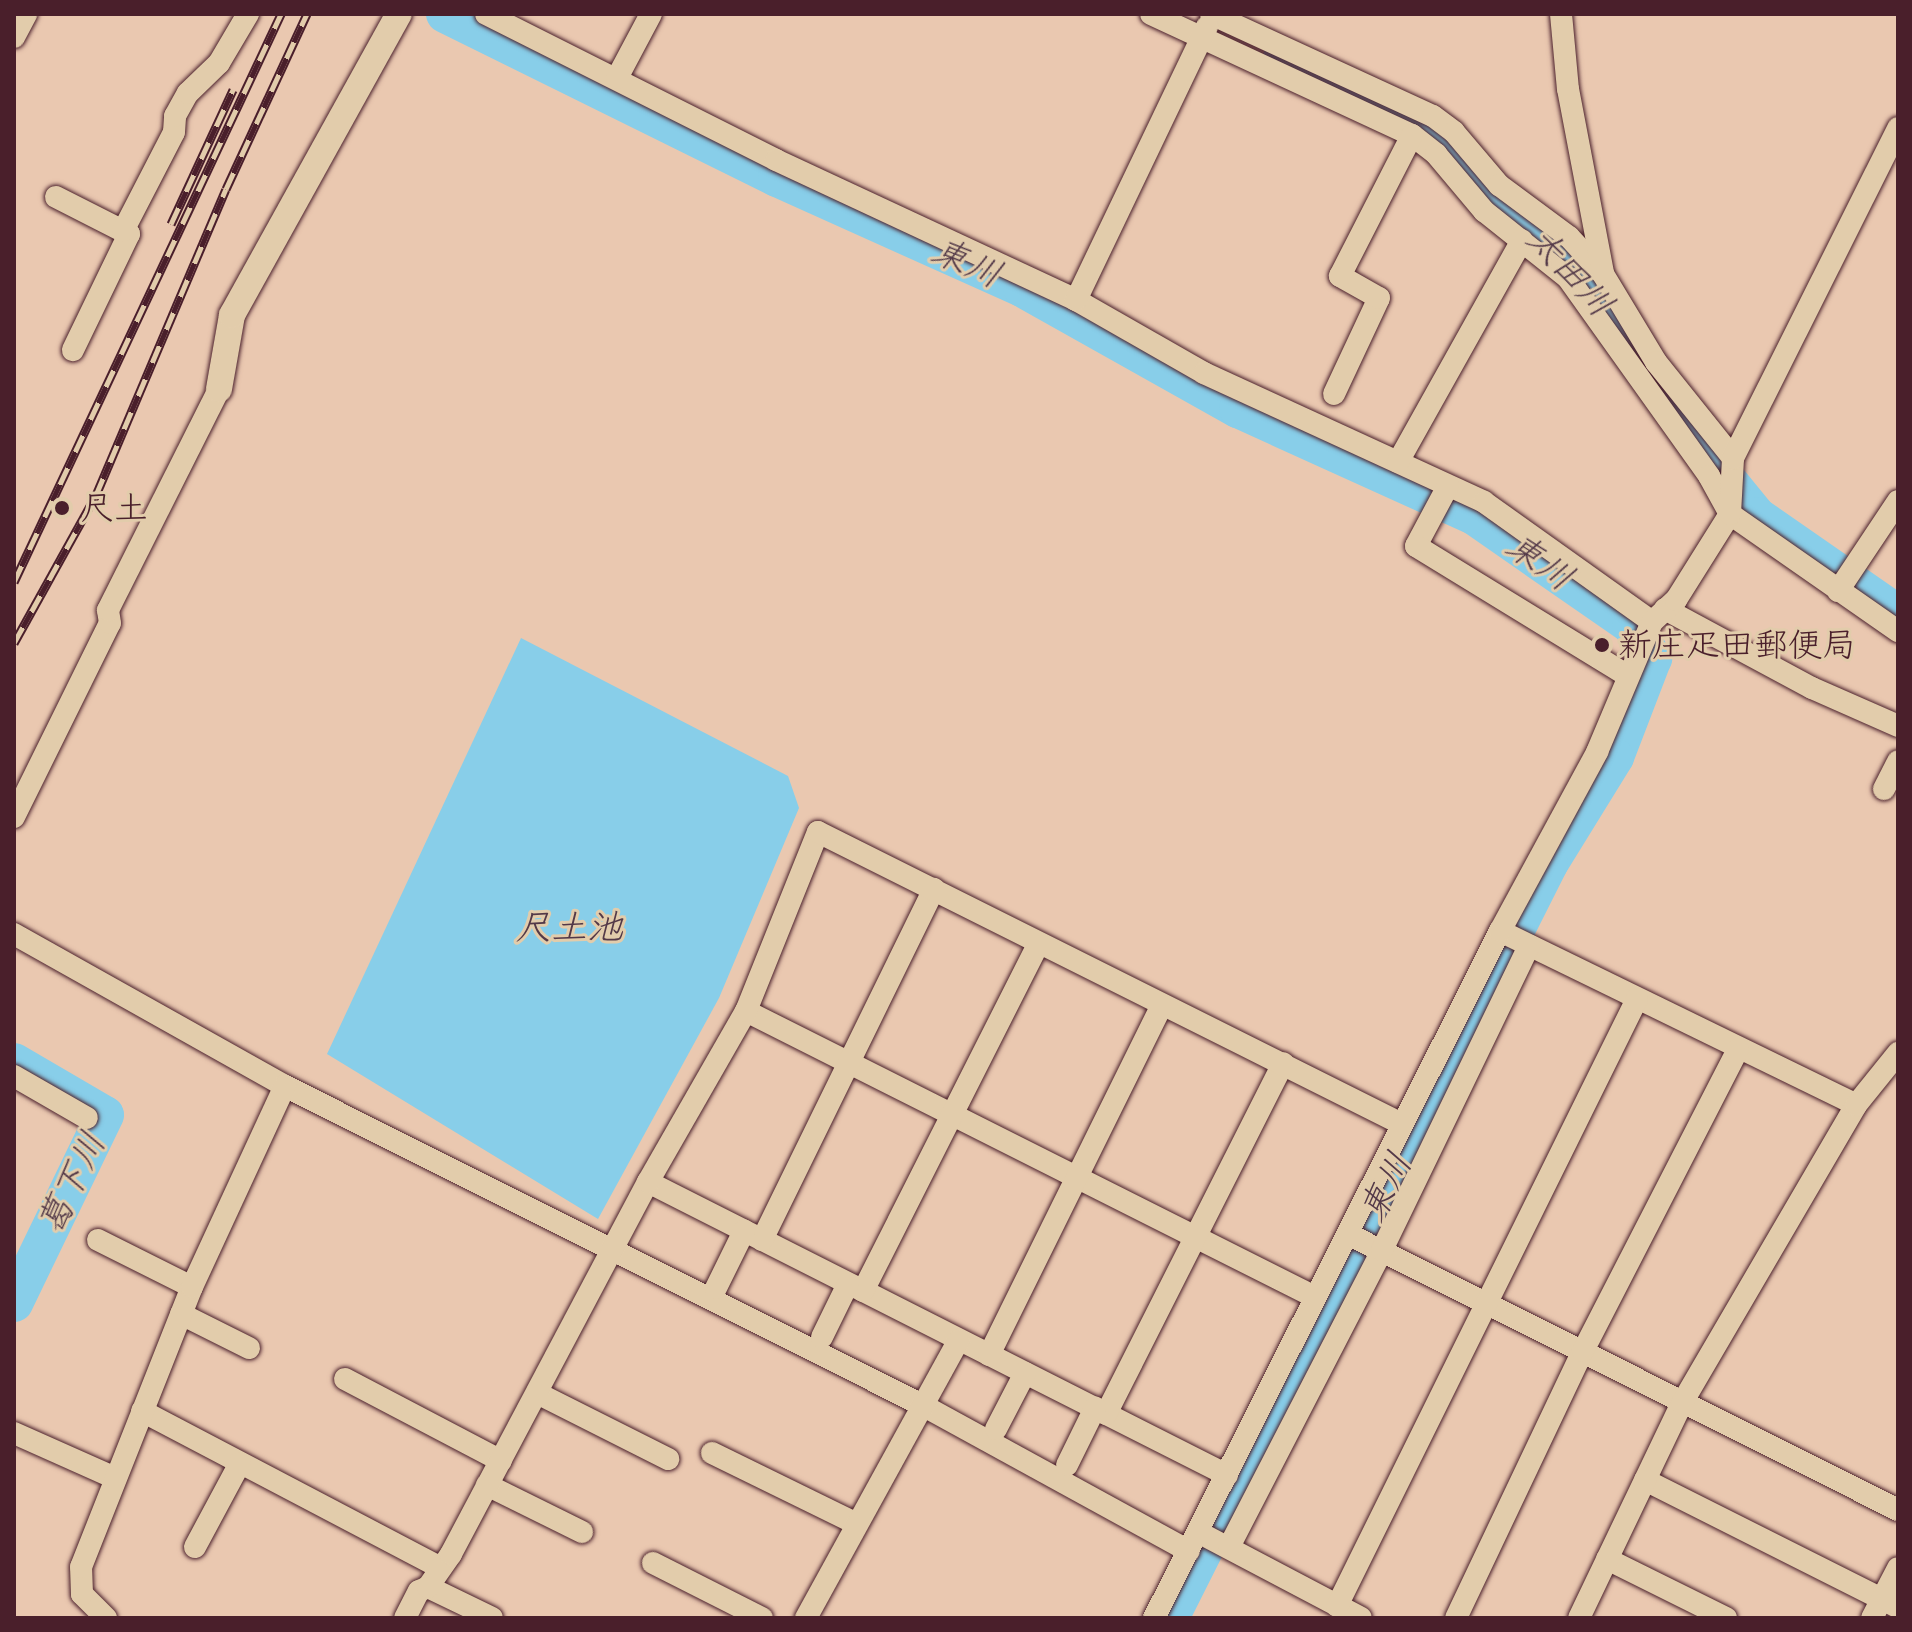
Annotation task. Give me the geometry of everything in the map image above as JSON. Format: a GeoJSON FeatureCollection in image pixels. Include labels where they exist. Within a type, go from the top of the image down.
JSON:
{"type":"FeatureCollection","features":[{"type":"Feature","properties":{"kind":"street"},"geometry":{"type":"LineString","coordinates":[[14,37],[26,14]]}},
{"type":"Feature","properties":{"kind":"street"},"geometry":{"type":"LineString","coordinates":[[123,231],[174,132],[181,104],[204,72],[219,63],[248,14]]}},
{"type":"Feature","properties":{"kind":"street"},"geometry":{"type":"LineString","coordinates":[[14,817],[110,623],[108,610],[219,389],[232,315],[399,14]]}},
{"type":"Feature","properties":{"kind":"street"},"geometry":{"type":"LineString","coordinates":[[486,14],[776,160],[1076,300],[1204,373],[1484,502],[1658,616],[1898,726]]}},
{"type":"Feature","properties":{"kind":"street"},"geometry":{"type":"LineString","coordinates":[[617,78],[651,14]]}},
{"type":"Feature","properties":{"kind":"street"},"geometry":{"type":"LineString","coordinates":[[1151,14],[1412,135],[1436,154],[1484,211],[1568,278],[1590,305],[1730,514],[1898,631]]}},
{"type":"Feature","properties":{"kind":"street"},"geometry":{"type":"LineString","coordinates":[[1561,14],[1568,89],[1603,274]]}},
{"type":"Feature","properties":{"kind":"street"},"geometry":{"type":"LineString","coordinates":[[1076,300],[1212,15],[1433,116],[1454,132],[1499,185],[1569,237],[1603,274],[1656,362],[1733,458]]}},
{"type":"Feature","properties":{"kind":"street"},"geometry":{"type":"LineString","coordinates":[[1154,1618],[1209,1542],[1364,1242],[1515,939],[1637,653],[1658,616],[1730,514],[1733,458],[1898,128]]}},
{"type":"Feature","properties":{"kind":"street"},"geometry":{"type":"LineString","coordinates":[[1334,394],[1379,298],[1340,276],[1412,135]]}},
{"type":"Feature","properties":{"kind":"street"},"geometry":{"type":"LineString","coordinates":[[56,197],[129,234],[73,350]]}},
{"type":"Feature","properties":{"kind":"street"},"geometry":{"type":"LineString","coordinates":[[1398,462],[1522,240]]}},
{"type":"Feature","properties":{"kind":"street"},"geometry":{"type":"LineString","coordinates":[[1448,486],[1416,546],[1628,676]]}},
{"type":"Feature","properties":{"kind":"street"},"geometry":{"type":"LineString","coordinates":[[1838,591],[1898,501]]}},
{"type":"Feature","properties":{"kind":"street"},"geometry":{"type":"LineString","coordinates":[[1884,789],[1898,761]]}},
{"type":"Feature","properties":{"kind":"street"},"geometry":{"type":"LineString","coordinates":[[405,1618],[419,1591],[434,1577],[501,1461],[648,1182],[746,1011],[818,832],[1038,945],[1402,1124]]}},
{"type":"Feature","properties":{"kind":"street"},"geometry":{"type":"LineString","coordinates":[[716,1288],[753,1236],[849,1063],[934,889]]}},
{"type":"Feature","properties":{"kind":"street"},"geometry":{"type":"LineString","coordinates":[[14,934],[285,1086],[612,1253],[1361,1618]]}},
{"type":"Feature","properties":{"kind":"street"},"geometry":{"type":"LineString","coordinates":[[1515,939],[1856,1105]]}},
{"type":"Feature","properties":{"kind":"street"},"geometry":{"type":"LineString","coordinates":[[1209,1542],[1227,1475],[1315,1297],[1364,1242],[1402,1124],[1515,939]]}},
{"type":"Feature","properties":{"kind":"street"},"geometry":{"type":"LineString","coordinates":[[822,1337],[856,1287],[953,1114],[1038,945]]}},
{"type":"Feature","properties":{"kind":"street"},"geometry":{"type":"LineString","coordinates":[[1337,1606],[1637,999]]}},
{"type":"Feature","properties":{"kind":"street"},"geometry":{"type":"LineString","coordinates":[[989,1355],[1162,1005]]}},
{"type":"Feature","properties":{"kind":"street"},"geometry":{"type":"LineString","coordinates":[[746,1011],[1315,1297]]}},
{"type":"Feature","properties":{"kind":"street"},"geometry":{"type":"LineString","coordinates":[[1456,1618],[1583,1351],[1738,1049]]}},
{"type":"Feature","properties":{"kind":"street"},"geometry":{"type":"LineString","coordinates":[[1579,1618],[1682,1403],[1856,1105],[1898,1053]]}},
{"type":"Feature","properties":{"kind":"street"},"geometry":{"type":"LineString","coordinates":[[1067,1465],[1197,1237],[1283,1063]]}},
{"type":"Feature","properties":{"kind":"street"},"geometry":{"type":"LineString","coordinates":[[14,1076],[87,1118]]}},
{"type":"Feature","properties":{"kind":"street"},"geometry":{"type":"LineString","coordinates":[[92,1614],[82,1594],[81,1567],[192,1287],[285,1086]]}},
{"type":"Feature","properties":{"kind":"street"},"geometry":{"type":"LineString","coordinates":[[648,1182],[1227,1475]]}},
{"type":"Feature","properties":{"kind":"street"},"geometry":{"type":"LineString","coordinates":[[98,1240],[192,1287]]}},
{"type":"Feature","properties":{"kind":"street"},"geometry":{"type":"LineString","coordinates":[[1364,1242],[1898,1510]]}},
{"type":"Feature","properties":{"kind":"street"},"geometry":{"type":"LineString","coordinates":[[181,1314],[249,1348]]}},
{"type":"Feature","properties":{"kind":"street"},"geometry":{"type":"LineString","coordinates":[[806,1618],[959,1340]]}},
{"type":"Feature","properties":{"kind":"street"},"geometry":{"type":"LineString","coordinates":[[996,1429],[1025,1373]]}},
{"type":"Feature","properties":{"kind":"street"},"geometry":{"type":"LineString","coordinates":[[345,1379],[501,1461]]}},
{"type":"Feature","properties":{"kind":"street"},"geometry":{"type":"LineString","coordinates":[[537,1393],[668,1459]]}},
{"type":"Feature","properties":{"kind":"street"},"geometry":{"type":"LineString","coordinates":[[142,1411],[240,1463],[434,1577],[492,1618]]}},
{"type":"Feature","properties":{"kind":"street"},"geometry":{"type":"LineString","coordinates":[[14,1433],[115,1478]]}},
{"type":"Feature","properties":{"kind":"street"},"geometry":{"type":"LineString","coordinates":[[712,1453],[857,1524]]}},
{"type":"Feature","properties":{"kind":"street"},"geometry":{"type":"LineString","coordinates":[[195,1547],[240,1463]]}},
{"type":"Feature","properties":{"kind":"street"},"geometry":{"type":"LineString","coordinates":[[1645,1480],[1884,1608],[1898,1568]]}},
{"type":"Feature","properties":{"kind":"street"},"geometry":{"type":"LineString","coordinates":[[487,1485],[582,1532]]}},
{"type":"Feature","properties":{"kind":"street"},"geometry":{"type":"LineString","coordinates":[[1607,1559],[1726,1618]]}},
{"type":"Feature","properties":{"kind":"street"},"geometry":{"type":"LineString","coordinates":[[653,1563],[762,1618]]}},
{"type":"Feature","properties":{"kind":"water","name":"尺土池"},"geometry":{"type":"Polygon","coordinates":[[[521,638],[788,776],[799,808],[719,998],[598,1219],[327,1054],[521,638]]]}},
{"type":"Feature","properties":{"kind":"waterway","name":"東川"},"geometry":{"type":"LineString","coordinates":[[445,14],[777,178],[1022,288],[1238,409],[1474,516],[1631,625],[1653,658],[1615,757],[1549,864],[1170,1618]]}},
{"type":"Feature","properties":{"kind":"waterway","name":"太田川"},"geometry":{"type":"LineString","coordinates":[[1280,62],[1430,130],[1472,178],[1559,249],[1600,297],[1704,451],[1757,516],[1898,614]]}},
{"type":"Feature","properties":{"kind":"waterway","name":"葛下川"},"geometry":{"type":"LineString","coordinates":[[14,1062],[105,1115],[14,1303]]}},
{"type":"Feature","properties":{"kind":"railway"},"geometry":{"type":"LineString","coordinates":[[14,582],[281,14]]}},
{"type":"Feature","properties":{"kind":"railway"},"geometry":{"type":"LineString","coordinates":[[14,643],[96,495],[226,189],[307,14]]}},
{"type":"Feature","properties":{"kind":"railway"},"geometry":{"type":"LineString","coordinates":[[171,224],[233,90]]}},
{"type":"Feature","properties":{"kind":"place","name":"尺土"},"geometry":{"type":"Point","coordinates":[62,508]}},
{"type":"Feature","properties":{"kind":"place","name":"新庄疋田郵便局"},"geometry":{"type":"Point","coordinates":[1602,645]}}]}
